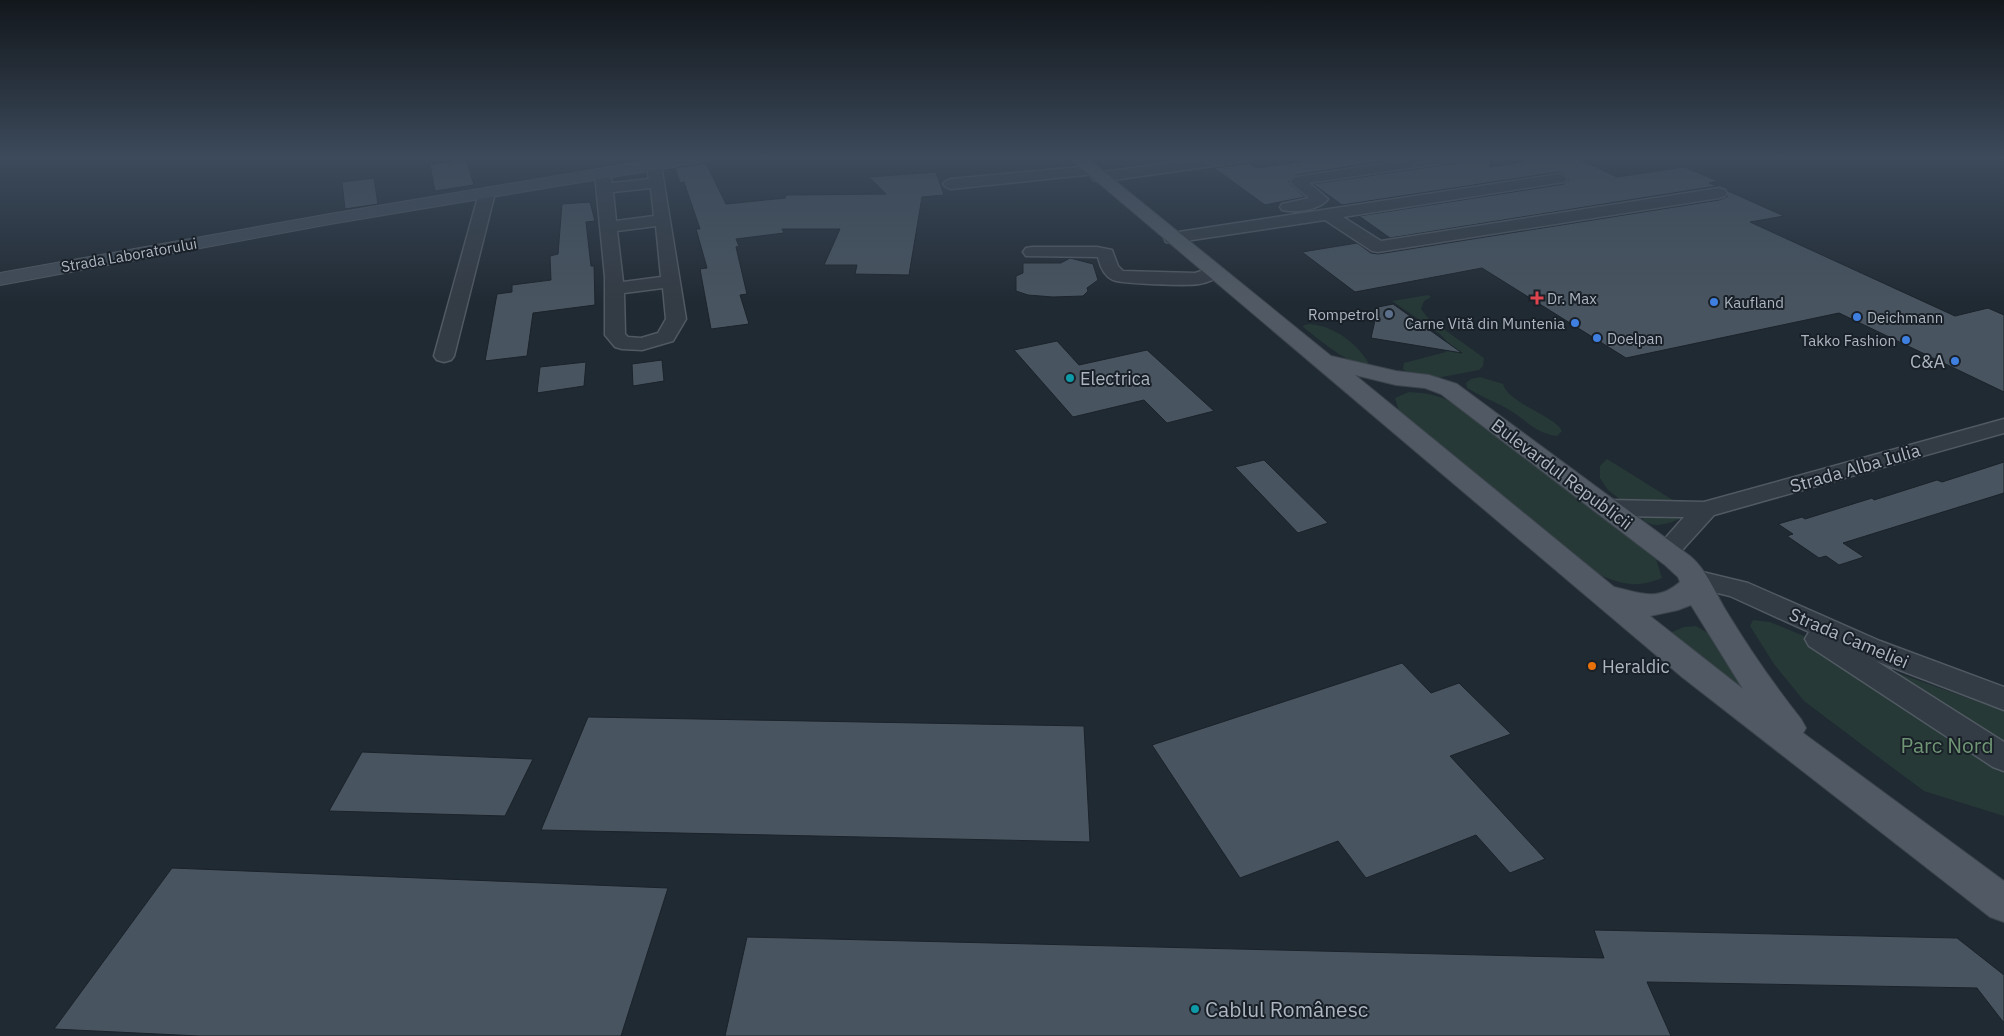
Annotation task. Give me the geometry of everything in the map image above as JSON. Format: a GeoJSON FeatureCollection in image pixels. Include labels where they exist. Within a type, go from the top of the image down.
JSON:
{"type":"FeatureCollection","features":[{"type":"Feature","properties":{"kind":"main road","name":"Bulevardul Republicii"},"geometry":{"type":"LineString","coordinates":[[1133,205],[1693,668],[2004,904]]}},
{"type":"Feature","properties":{"kind":"main road","name":"Bulevardul Republicii"},"geometry":{"type":"LineString","coordinates":[[1323,361],[1428,382],[1449,389],[1666,552],[1685,568],[1741,662],[1769,703],[1815,760]]}},
{"type":"Feature","properties":{"kind":"main road","name":"Bulevardul Republicii"},"geometry":{"type":"LineString","coordinates":[[1373,402],[1386,387],[1416,381]]}},
{"type":"Feature","properties":{"kind":"main road","name":"Bulevardul Republicii"},"geometry":{"type":"LineString","coordinates":[[1603,595],[1651,606],[1678,600],[1695,582]]}},
{"type":"Feature","properties":{"kind":"street","name":"Strada Laboratorului"},"geometry":{"type":"LineString","coordinates":[[0,279],[232,236],[414,205]]}},
{"type":"Feature","properties":{"kind":"street"},"geometry":{"type":"LineString","coordinates":[[444,356],[484,205]]}},
{"type":"Feature","properties":{"kind":"street"},"geometry":{"type":"LineString","coordinates":[[607,205],[615,288],[615,335],[622,343],[642,344],[666,337],[676,319],[661,205]]}},
{"type":"Feature","properties":{"kind":"street"},"geometry":{"type":"LineString","coordinates":[[1165,232],[1303,205]]}},
{"type":"Feature","properties":{"kind":"street"},"geometry":{"type":"LineString","coordinates":[[1165,232],[1328,215],[1390,205]]}},
{"type":"Feature","properties":{"kind":"street"},"geometry":{"type":"LineString","coordinates":[[1328,215],[1378,247],[1641,205]]}},
{"type":"Feature","properties":{"kind":"street"},"geometry":{"type":"LineString","coordinates":[[609,226],[663,220]]}},
{"type":"Feature","properties":{"kind":"street"},"geometry":{"type":"LineString","coordinates":[[1032,252],[1096,252],[1106,254],[1112,272],[1119,276],[1198,279],[1214,272]]}},
{"type":"Feature","properties":{"kind":"street"},"geometry":{"type":"LineString","coordinates":[[615,288],[670,281]]}},
{"type":"Feature","properties":{"kind":"street","name":"Strada Alba Iulia"},"geometry":{"type":"LineString","coordinates":[[1609,508],[1706,510],[2004,426]]}},
{"type":"Feature","properties":{"kind":"street"},"geometry":{"type":"LineString","coordinates":[[1666,552],[1706,510]]}},
{"type":"Feature","properties":{"kind":"street","name":"Strada Cameliei"},"geometry":{"type":"LineString","coordinates":[[1695,582],[1738,589],[1870,648],[2004,699]]}},
{"type":"Feature","properties":{"kind":"street"},"geometry":{"type":"LineString","coordinates":[[1752,596],[2004,758]]}},
{"type":"Feature","properties":{"kind":"green space"},"geometry":{"type":"Polygon","coordinates":[[[1428,295],[1431,297],[1424,301],[1421,309],[1428,318],[1484,358],[1483,366],[1479,370],[1431,379],[1412,377],[1403,369],[1404,363],[1446,352],[1447,342],[1440,334],[1392,301],[1428,295]]]}},
{"type":"Feature","properties":{"kind":"green space"},"geometry":{"type":"Polygon","coordinates":[[[1310,324],[1319,325],[1343,336],[1363,355],[1368,362],[1367,365],[1351,361],[1303,327],[1310,324]]]}},
{"type":"Feature","properties":{"kind":"green space"},"geometry":{"type":"Polygon","coordinates":[[[1480,377],[1503,384],[1513,397],[1551,420],[1562,431],[1557,436],[1542,432],[1513,412],[1467,388],[1466,383],[1471,379],[1480,377]]]}},
{"type":"Feature","properties":{"kind":"green space"},"geometry":{"type":"Polygon","coordinates":[[[1409,392],[1433,395],[1454,404],[1656,559],[1662,578],[1645,583],[1631,584],[1600,575],[1399,411],[1395,398],[1409,392]]]}},
{"type":"Feature","properties":{"kind":"green space"},"geometry":{"type":"Polygon","coordinates":[[[1607,459],[1676,502],[1625,503],[1608,490],[1600,478],[1600,466],[1607,459]]]}},
{"type":"Feature","properties":{"kind":"green space"},"geometry":{"type":"Polygon","coordinates":[[[1690,514],[1660,525],[1654,525],[1643,520],[1644,517],[1690,514]]]}},
{"type":"Feature","properties":{"kind":"green space","name":"Parc Nord"},"geometry":{"type":"Polygon","coordinates":[[[1753,620],[1770,622],[1864,661],[2004,711],[2004,816],[1924,791],[1804,701],[1774,664],[1750,626],[1753,620]]]}},
{"type":"Feature","properties":{"kind":"green space"},"geometry":{"type":"Polygon","coordinates":[[[1696,626],[1708,633],[1755,706],[1670,640],[1672,632],[1684,627],[1696,626]]]}},
{"type":"Feature","properties":{"kind":"building"},"geometry":{"type":"Polygon","coordinates":[[[345,205],[369,205],[345,209],[345,205]]]}},
{"type":"Feature","properties":{"kind":"building"},"geometry":{"type":"Polygon","coordinates":[[[562,205],[591,205],[595,221],[586,222],[591,266],[594,266],[595,305],[533,313],[527,356],[485,361],[497,294],[512,292],[512,285],[551,280],[550,256],[558,254],[562,205]]]}},
{"type":"Feature","properties":{"kind":"building"},"geometry":{"type":"Polygon","coordinates":[[[692,205],[921,205],[909,275],[855,274],[857,265],[824,265],[840,229],[782,229],[784,233],[736,239],[739,246],[736,247],[747,294],[740,295],[749,324],[711,329],[700,269],[707,268],[696,229],[700,229],[692,205]]]}},
{"type":"Feature","properties":{"kind":"building"},"geometry":{"type":"Polygon","coordinates":[[[1427,205],[1595,205],[1390,238],[1359,216],[1427,205]]]}},
{"type":"Feature","properties":{"kind":"building"},"geometry":{"type":"Polygon","coordinates":[[[1685,205],[1760,205],[1784,216],[1750,222],[1955,316],[1988,308],[2004,315],[2004,392],[1839,313],[1626,358],[1482,268],[1355,292],[1302,252],[1357,243],[1371,253],[1378,254],[1685,205]]]}},
{"type":"Feature","properties":{"kind":"building"},"geometry":{"type":"Polygon","coordinates":[[[1070,258],[1093,264],[1098,280],[1087,288],[1088,291],[1083,296],[1053,297],[1028,295],[1016,291],[1016,276],[1023,273],[1023,263],[1061,263],[1070,258]]]}},
{"type":"Feature","properties":{"kind":"building"},"geometry":{"type":"Polygon","coordinates":[[[1393,304],[1462,353],[1371,338],[1378,307],[1393,304]]]}},
{"type":"Feature","properties":{"kind":"building","name":"Electrica"},"geometry":{"type":"Polygon","coordinates":[[[1057,341],[1079,365],[1147,350],[1214,411],[1167,423],[1144,400],[1073,417],[1014,350],[1057,341]]]}},
{"type":"Feature","properties":{"kind":"building"},"geometry":{"type":"Polygon","coordinates":[[[662,360],[664,381],[633,386],[632,364],[662,360]]]}},
{"type":"Feature","properties":{"kind":"building"},"geometry":{"type":"Polygon","coordinates":[[[586,362],[584,386],[537,393],[540,367],[586,362]]]}},
{"type":"Feature","properties":{"kind":"building"},"geometry":{"type":"Polygon","coordinates":[[[1264,460],[1328,523],[1298,533],[1235,467],[1264,460]]]}},
{"type":"Feature","properties":{"kind":"building"},"geometry":{"type":"Polygon","coordinates":[[[2004,462],[2004,493],[1843,543],[1864,557],[1839,565],[1826,556],[1819,558],[1787,536],[1793,534],[1778,524],[1802,517],[1805,519],[1872,498],[1874,500],[1937,480],[1942,482],[2004,462]]]}},
{"type":"Feature","properties":{"kind":"building"},"geometry":{"type":"Polygon","coordinates":[[[1402,663],[1431,693],[1459,683],[1511,734],[1450,756],[1545,859],[1510,873],[1476,835],[1366,878],[1338,841],[1240,878],[1152,745],[1402,663]]]}},
{"type":"Feature","properties":{"kind":"building"},"geometry":{"type":"Polygon","coordinates":[[[588,717],[1084,726],[1090,842],[541,830],[588,717]]]}},
{"type":"Feature","properties":{"kind":"building"},"geometry":{"type":"Polygon","coordinates":[[[362,752],[533,759],[505,816],[329,811],[362,752]]]}},
{"type":"Feature","properties":{"kind":"building"},"geometry":{"type":"Polygon","coordinates":[[[172,868],[668,888],[621,1036],[199,1036],[54,1029],[172,868]]]}},
{"type":"Feature","properties":{"kind":"building","name":"Cablul Românesc"},"geometry":{"type":"Polygon","coordinates":[[[1594,930],[1957,938],[2004,975],[2004,1023],[1977,988],[1647,982],[1671,1036],[725,1036],[747,937],[1604,958],[1594,930]]]}},
{"type":"Feature","properties":{"kind":"place","name":"Dr. Max"},"geometry":{"type":"Point","coordinates":[1537,298]}},
{"type":"Feature","properties":{"kind":"place","name":"Kaufland"},"geometry":{"type":"Point","coordinates":[1714,302]}},
{"type":"Feature","properties":{"kind":"place","name":"Rompetrol"},"geometry":{"type":"Point","coordinates":[1389,314]}},
{"type":"Feature","properties":{"kind":"place","name":"Deichmann"},"geometry":{"type":"Point","coordinates":[1857,317]}},
{"type":"Feature","properties":{"kind":"place","name":"Carne Vită din Muntenia"},"geometry":{"type":"Point","coordinates":[1575,323]}},
{"type":"Feature","properties":{"kind":"place","name":"Doelpan"},"geometry":{"type":"Point","coordinates":[1597,338]}},
{"type":"Feature","properties":{"kind":"place","name":"Takko Fashion"},"geometry":{"type":"Point","coordinates":[1906,340]}},
{"type":"Feature","properties":{"kind":"place","name":"C&A"},"geometry":{"type":"Point","coordinates":[1955,361]}},
{"type":"Feature","properties":{"kind":"place","name":"Electrica"},"geometry":{"type":"Point","coordinates":[1070,378]}},
{"type":"Feature","properties":{"kind":"place","name":"Heraldic"},"geometry":{"type":"Point","coordinates":[1592,666]}},
{"type":"Feature","properties":{"kind":"place","name":"Cablul Românesc"},"geometry":{"type":"Point","coordinates":[1195,1009]}}]}
